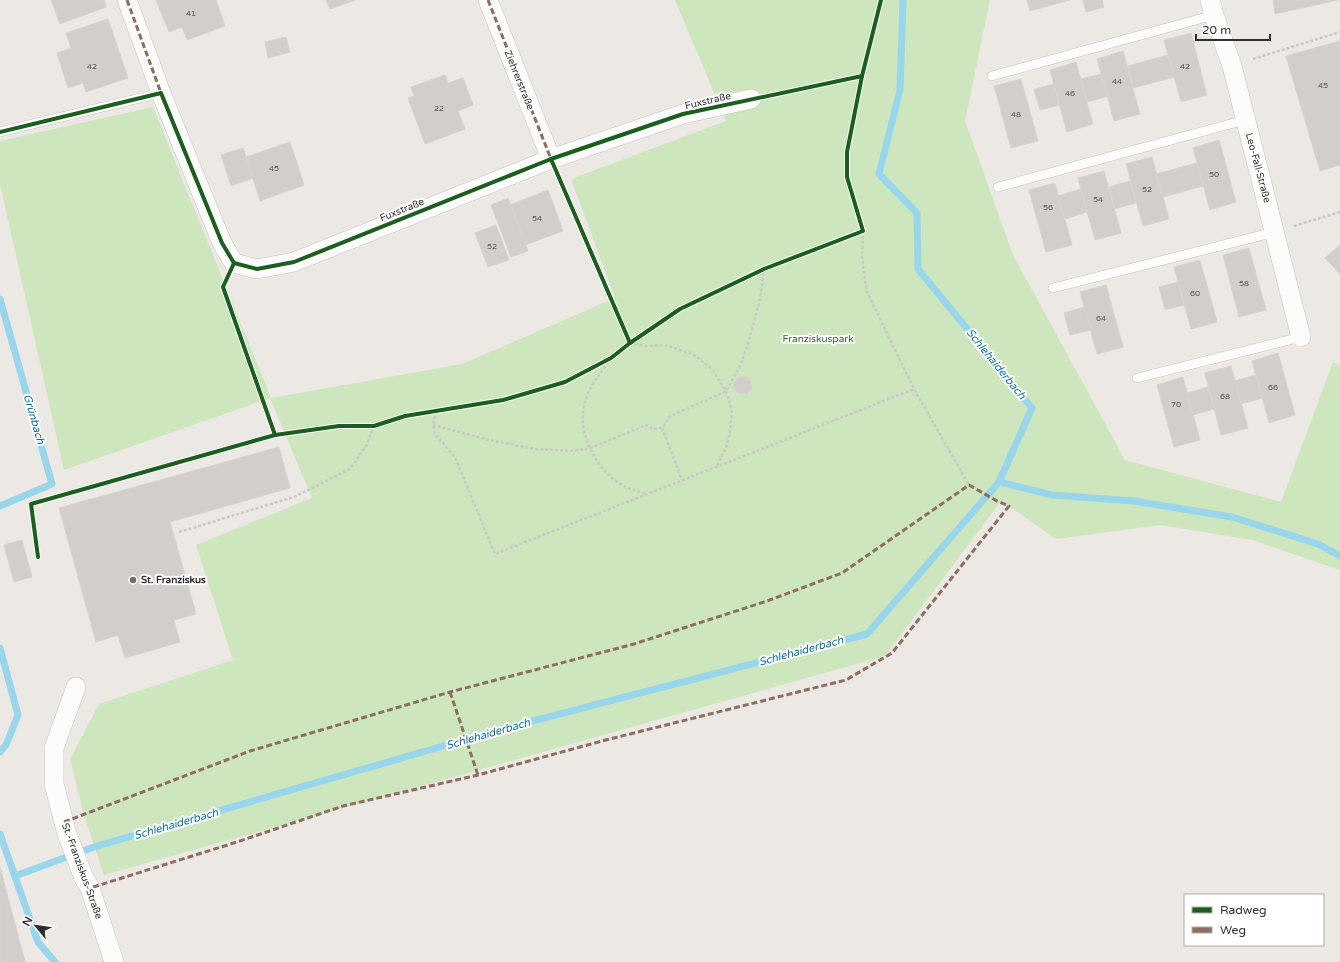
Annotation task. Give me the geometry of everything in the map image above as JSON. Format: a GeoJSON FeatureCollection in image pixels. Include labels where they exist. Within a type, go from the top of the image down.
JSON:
{"type":"FeatureCollection","features":[{"type":"Feature","properties":{"kind":"street","name":"Fuxstraße"},"geometry":{"type":"LineString","coordinates":[[128,0],[161,93],[222,243],[234,263],[257,270],[294,262],[551,159],[683,114],[751,99]]}},
{"type":"Feature","properties":{"kind":"street","name":"Ziehrerstraße"},"geometry":{"type":"LineString","coordinates":[[488,0],[551,159]]}},
{"type":"Feature","properties":{"kind":"street","name":"Leo-Fall-Straße"},"geometry":{"type":"LineString","coordinates":[[1212,8],[1232,66],[1301,337]]}},
{"type":"Feature","properties":{"kind":"street","name":"St.-Franziskus-Straße"},"geometry":{"type":"LineString","coordinates":[[76,687],[54,748],[54,784],[67,834],[84,878],[90,888],[114,962]]}},
{"type":"Feature","properties":{"kind":"lane"},"geometry":{"type":"LineString","coordinates":[[992,76],[1212,8]]}},
{"type":"Feature","properties":{"kind":"lane"},"geometry":{"type":"LineString","coordinates":[[0,132],[161,93]]}},
{"type":"Feature","properties":{"kind":"lane"},"geometry":{"type":"LineString","coordinates":[[998,187],[1245,120]]}},
{"type":"Feature","properties":{"kind":"lane"},"geometry":{"type":"LineString","coordinates":[[1053,288],[1275,232]]}},
{"type":"Feature","properties":{"kind":"lane"},"geometry":{"type":"LineString","coordinates":[[1137,378],[1301,337]]}},
{"type":"Feature","properties":{"kind":"path"},"geometry":{"type":"LineString","coordinates":[[1232,66],[1340,32]]}},
{"type":"Feature","properties":{"kind":"path"},"geometry":{"type":"LineString","coordinates":[[860,84],[864,68]]}},
{"type":"Feature","properties":{"kind":"path"},"geometry":{"type":"LineString","coordinates":[[751,99],[862,76]]}},
{"type":"Feature","properties":{"kind":"path"},"geometry":{"type":"LineString","coordinates":[[1275,232],[1340,212]]}},
{"type":"Feature","properties":{"kind":"path"},"geometry":{"type":"LineString","coordinates":[[861,224],[864,231],[862,258],[867,292],[914,389],[969,484]]}},
{"type":"Feature","properties":{"kind":"path"},"geometry":{"type":"LineString","coordinates":[[856,233],[864,231]]}},
{"type":"Feature","properties":{"kind":"path"},"geometry":{"type":"LineString","coordinates":[[757,272],[771,266]]}},
{"type":"Feature","properties":{"kind":"path"},"geometry":{"type":"LineString","coordinates":[[433,425],[489,440],[535,449],[573,451],[590,448],[647,425],[653,429],[662,428],[669,417],[726,391],[739,368],[748,344],[760,300],[764,269]]}},
{"type":"Feature","properties":{"kind":"path"},"geometry":{"type":"LineString","coordinates":[[626,336],[630,343]]}},
{"type":"Feature","properties":{"kind":"path"},"geometry":{"type":"LineString","coordinates":[[625,347],[636,339]]}},
{"type":"Feature","properties":{"kind":"path"},"geometry":{"type":"LineString","coordinates":[[630,343],[647,346],[665,345],[692,354],[712,369],[726,391],[732,412],[730,432],[726,448],[716,467]]}},
{"type":"Feature","properties":{"kind":"path"},"geometry":{"type":"LineString","coordinates":[[604,362],[616,354]]}},
{"type":"Feature","properties":{"kind":"path"},"geometry":{"type":"LineString","coordinates":[[611,358],[591,386],[584,406],[583,426],[590,448],[599,463],[610,476],[626,487],[647,494]]}},
{"type":"Feature","properties":{"kind":"path"},"geometry":{"type":"LineString","coordinates":[[436,411],[433,425],[435,434],[455,457],[495,554],[914,389]]}},
{"type":"Feature","properties":{"kind":"path"},"geometry":{"type":"LineString","coordinates":[[428,412],[443,410]]}},
{"type":"Feature","properties":{"kind":"path"},"geometry":{"type":"LineString","coordinates":[[367,426],[380,424]]}},
{"type":"Feature","properties":{"kind":"path"},"geometry":{"type":"LineString","coordinates":[[179,532],[294,497],[350,470],[366,446],[374,426]]}},
{"type":"Feature","properties":{"kind":"path"},"geometry":{"type":"LineString","coordinates":[[662,428],[682,480]]}},
{"type":"Feature","properties":{"kind":"green space","name":"Franziskuspark"},"geometry":{"type":"Polygon","coordinates":[[[675,0],[990,0],[965,121],[1013,255],[1125,460],[1281,502],[1333,362],[1340,366],[1340,570],[1252,540],[1161,525],[1056,539],[1001,501],[885,656],[104,875],[83,812],[70,759],[99,704],[233,660],[196,545],[312,498],[270,398],[64,470],[0,184],[0,141],[153,107],[271,398],[462,364],[615,298],[571,179],[726,121],[675,0]]]}},
{"type":"Feature","properties":{"kind":"building"},"geometry":{"type":"Polygon","coordinates":[[[51,0],[104,0],[106,7],[60,24],[51,0]]]}},
{"type":"Feature","properties":{"kind":"building"},"geometry":{"type":"Polygon","coordinates":[[[156,0],[216,0],[225,26],[187,40],[182,27],[169,32],[156,0]]]}},
{"type":"Feature","properties":{"kind":"building"},"geometry":{"type":"Polygon","coordinates":[[[326,0],[356,0],[330,9],[326,0]]]}},
{"type":"Feature","properties":{"kind":"building"},"geometry":{"type":"Polygon","coordinates":[[[1027,0],[1070,0],[1030,11],[1027,0]]]}},
{"type":"Feature","properties":{"kind":"building"},"geometry":{"type":"Polygon","coordinates":[[[1083,0],[1102,0],[1104,7],[1086,12],[1083,0]]]}},
{"type":"Feature","properties":{"kind":"building"},"geometry":{"type":"Polygon","coordinates":[[[1273,0],[1338,0],[1275,14],[1273,0]]]}},
{"type":"Feature","properties":{"kind":"building"},"geometry":{"type":"Polygon","coordinates":[[[108,19],[128,78],[86,92],[83,83],[68,88],[57,53],[71,48],[66,33],[108,19]]]}},
{"type":"Feature","properties":{"kind":"building"},"geometry":{"type":"Polygon","coordinates":[[[1191,33],[1207,95],[1181,102],[1164,40],[1191,33]]]}},
{"type":"Feature","properties":{"kind":"building"},"geometry":{"type":"Polygon","coordinates":[[[286,37],[290,52],[268,58],[265,42],[286,37]]]}},
{"type":"Feature","properties":{"kind":"building"},"geometry":{"type":"Polygon","coordinates":[[[1340,41],[1340,165],[1320,171],[1286,56],[1340,41]]]}},
{"type":"Feature","properties":{"kind":"building"},"geometry":{"type":"Polygon","coordinates":[[[1123,51],[1140,114],[1114,121],[1097,59],[1123,51]]]}},
{"type":"Feature","properties":{"kind":"building"},"geometry":{"type":"Polygon","coordinates":[[[1168,55],[1174,77],[1133,88],[1128,66],[1168,55]]]}},
{"type":"Feature","properties":{"kind":"building"},"geometry":{"type":"Polygon","coordinates":[[[1076,62],[1093,124],[1067,132],[1050,70],[1076,62]]]}},
{"type":"Feature","properties":{"kind":"building"},"geometry":{"type":"Polygon","coordinates":[[[1101,74],[1108,96],[1087,102],[1081,79],[1101,74]]]}},
{"type":"Feature","properties":{"kind":"building"},"geometry":{"type":"Polygon","coordinates":[[[445,75],[448,83],[463,78],[473,105],[458,111],[465,129],[425,144],[408,98],[414,96],[411,87],[445,75]]]}},
{"type":"Feature","properties":{"kind":"building"},"geometry":{"type":"Polygon","coordinates":[[[1021,79],[1038,141],[1011,148],[994,86],[1021,79]]]}},
{"type":"Feature","properties":{"kind":"building"},"geometry":{"type":"Polygon","coordinates":[[[1054,84],[1059,105],[1040,110],[1034,89],[1054,84]]]}},
{"type":"Feature","properties":{"kind":"building"},"geometry":{"type":"Polygon","coordinates":[[[1219,140],[1236,202],[1210,210],[1193,148],[1219,140]]]}},
{"type":"Feature","properties":{"kind":"building"},"geometry":{"type":"Polygon","coordinates":[[[290,142],[304,185],[260,201],[246,157],[290,142]]]}},
{"type":"Feature","properties":{"kind":"building"},"geometry":{"type":"Polygon","coordinates":[[[243,148],[253,178],[231,186],[221,155],[243,148]]]}},
{"type":"Feature","properties":{"kind":"building"},"geometry":{"type":"Polygon","coordinates":[[[1152,157],[1169,219],[1143,226],[1126,164],[1152,157]]]}},
{"type":"Feature","properties":{"kind":"building"},"geometry":{"type":"Polygon","coordinates":[[[1197,163],[1203,186],[1163,197],[1156,174],[1197,163]]]}},
{"type":"Feature","properties":{"kind":"building"},"geometry":{"type":"Polygon","coordinates":[[[1104,171],[1121,233],[1095,240],[1078,178],[1104,171]]]}},
{"type":"Feature","properties":{"kind":"building"},"geometry":{"type":"Polygon","coordinates":[[[1130,181],[1136,203],[1115,209],[1109,187],[1130,181]]]}},
{"type":"Feature","properties":{"kind":"building"},"geometry":{"type":"Polygon","coordinates":[[[1055,183],[1072,245],[1046,252],[1029,190],[1055,183]]]}},
{"type":"Feature","properties":{"kind":"building"},"geometry":{"type":"Polygon","coordinates":[[[1081,189],[1087,212],[1065,219],[1058,196],[1081,189]]]}},
{"type":"Feature","properties":{"kind":"building"},"geometry":{"type":"Polygon","coordinates":[[[548,190],[563,231],[525,245],[510,205],[548,190]]]}},
{"type":"Feature","properties":{"kind":"building"},"geometry":{"type":"Polygon","coordinates":[[[508,198],[528,251],[511,257],[491,205],[508,198]]]}},
{"type":"Feature","properties":{"kind":"building"},"geometry":{"type":"Polygon","coordinates":[[[496,225],[509,260],[488,267],[475,233],[496,225]]]}},
{"type":"Feature","properties":{"kind":"building"},"geometry":{"type":"Polygon","coordinates":[[[1340,245],[1340,274],[1325,258],[1340,245]]]}},
{"type":"Feature","properties":{"kind":"building"},"geometry":{"type":"Polygon","coordinates":[[[1249,248],[1266,310],[1239,317],[1223,255],[1249,248]]]}},
{"type":"Feature","properties":{"kind":"building"},"geometry":{"type":"Polygon","coordinates":[[[1200,260],[1217,322],[1191,329],[1174,267],[1200,260]]]}},
{"type":"Feature","properties":{"kind":"building"},"geometry":{"type":"Polygon","coordinates":[[[1178,282],[1184,305],[1165,310],[1159,287],[1178,282]]]}},
{"type":"Feature","properties":{"kind":"building"},"geometry":{"type":"Polygon","coordinates":[[[1106,285],[1123,347],[1097,354],[1080,292],[1106,285]]]}},
{"type":"Feature","properties":{"kind":"building"},"geometry":{"type":"Polygon","coordinates":[[[1085,307],[1091,330],[1070,335],[1064,313],[1085,307]]]}},
{"type":"Feature","properties":{"kind":"building"},"geometry":{"type":"Polygon","coordinates":[[[1278,353],[1295,415],[1269,423],[1252,361],[1278,353]]]}},
{"type":"Feature","properties":{"kind":"building"},"geometry":{"type":"Polygon","coordinates":[[[1231,366],[1248,428],[1221,435],[1205,373],[1231,366]]]}},
{"type":"Feature","properties":{"kind":"building"},"geometry":{"type":"Polygon","coordinates":[[[1256,375],[1262,398],[1241,404],[1235,381],[1256,375]]]}},
{"type":"Feature","properties":{"kind":"building"},"geometry":{"type":"Polygon","coordinates":[[[739,376],[749,378],[752,387],[747,394],[737,393],[733,385],[739,376]]]}},
{"type":"Feature","properties":{"kind":"building"},"geometry":{"type":"Polygon","coordinates":[[[1183,377],[1200,440],[1174,447],[1157,385],[1183,377]]]}},
{"type":"Feature","properties":{"kind":"building"},"geometry":{"type":"Polygon","coordinates":[[[1208,387],[1214,409],[1193,415],[1187,393],[1208,387]]]}},
{"type":"Feature","properties":{"kind":"building","name":"St. Franziskus"},"geometry":{"type":"Polygon","coordinates":[[[279,447],[290,488],[170,522],[196,614],[174,620],[180,642],[125,658],[118,635],[96,642],[59,508],[279,447]]]}},
{"type":"Feature","properties":{"kind":"building"},"geometry":{"type":"Polygon","coordinates":[[[22,540],[32,577],[14,582],[4,545],[22,540]]]}},
{"type":"Feature","properties":{"kind":"building"},"geometry":{"type":"Polygon","coordinates":[[[0,867],[25,962],[0,962],[0,867]]]}},
{"type":"Feature","properties":{"kind":"waterway","name":"Schlehaiderbach"},"geometry":{"type":"LineString","coordinates":[[15,876],[94,847],[502,729],[867,634],[999,482],[1032,408],[918,269],[917,213],[879,174],[900,90],[903,0]]}},
{"type":"Feature","properties":{"kind":"waterway","name":"Grünbach"},"geometry":{"type":"LineString","coordinates":[[0,299],[52,484],[0,506]]}},
{"type":"Feature","properties":{"kind":"waterway"},"geometry":{"type":"LineString","coordinates":[[999,482],[1052,495],[1134,501],[1232,517],[1318,544],[1340,556]]}},
{"type":"Feature","properties":{"kind":"waterway","name":"Grünbach"},"geometry":{"type":"LineString","coordinates":[[0,648],[18,715],[6,745],[0,752]]}},
{"type":"Feature","properties":{"kind":"waterway","name":"Grünbach"},"geometry":{"type":"LineString","coordinates":[[0,834],[38,942],[55,962]]}},
{"type":"Feature","properties":{"kind":"marked path"},"geometry":{"type":"LineString","coordinates":[[127,0],[161,93]]}},
{"type":"Feature","properties":{"kind":"marked path"},"geometry":{"type":"LineString","coordinates":[[488,0],[551,159]]}},
{"type":"Feature","properties":{"kind":"marked path"},"geometry":{"type":"LineString","coordinates":[[64,822],[250,751],[450,692],[634,644],[767,601],[842,573],[969,485],[1009,506],[892,653],[846,680],[602,741],[478,775],[343,806],[237,842],[90,888]]}},
{"type":"Feature","properties":{"kind":"marked path"},"geometry":{"type":"LineString","coordinates":[[450,692],[478,775]]}},
{"type":"Feature","properties":{"kind":"cycle path"},"geometry":{"type":"LineString","coordinates":[[38,557],[31,504],[275,435],[339,426],[374,426],[405,416],[503,400],[565,382],[611,358],[630,343],[680,309],[764,269],[863,231],[847,177],[847,152],[862,76],[881,0]]}},
{"type":"Feature","properties":{"kind":"cycle path"},"geometry":{"type":"LineString","coordinates":[[0,132],[161,93],[222,243],[234,263],[257,269],[294,262],[551,159],[683,114],[862,76]]}},
{"type":"Feature","properties":{"kind":"cycle path"},"geometry":{"type":"LineString","coordinates":[[551,159],[630,343]]}},
{"type":"Feature","properties":{"kind":"cycle path"},"geometry":{"type":"LineString","coordinates":[[234,263],[223,287],[275,435]]}},
{"type":"Feature","properties":{"kind":"place","name":"St. Franziskus"},"geometry":{"type":"Point","coordinates":[133,580]}}]}
